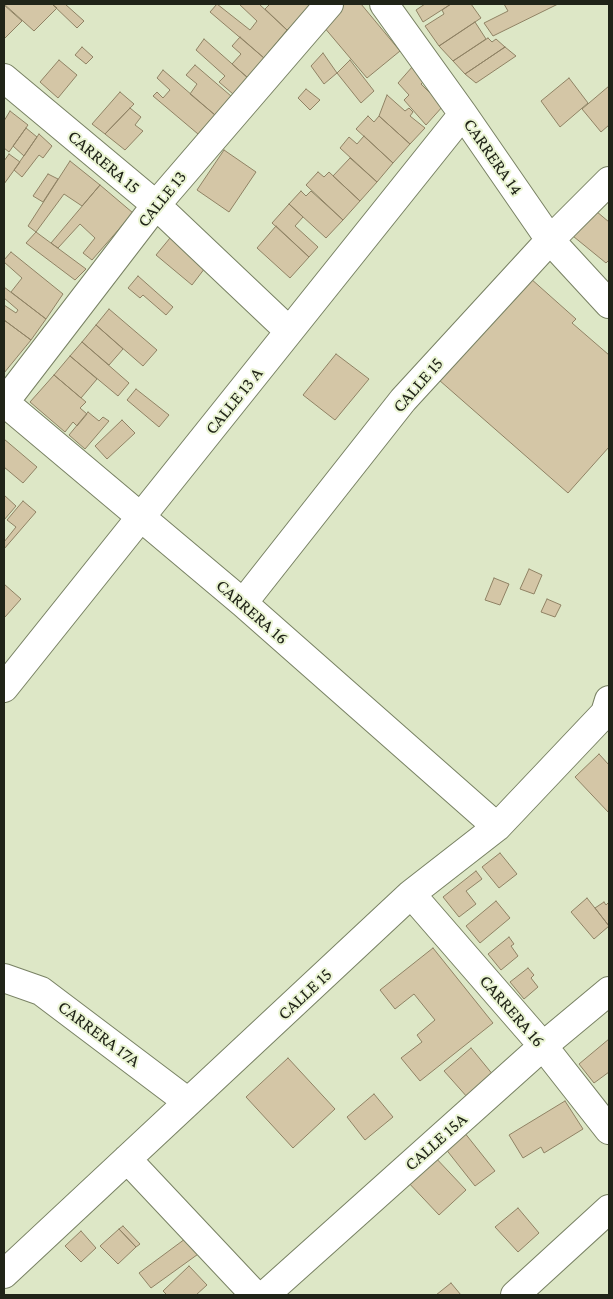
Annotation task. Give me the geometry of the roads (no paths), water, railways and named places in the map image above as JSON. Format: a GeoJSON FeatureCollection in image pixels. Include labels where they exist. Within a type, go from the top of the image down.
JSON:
{"type":"FeatureCollection","features":[{"type":"Feature","properties":{"kind":"street","name":"CALLE 13"},"geometry":{"type":"LineString","coordinates":[[4,402],[156,205],[329,4]]}},
{"type":"Feature","properties":{"kind":"street","name":"CARRERA 14"},"geometry":{"type":"LineString","coordinates":[[384,4],[550,240],[609,304]]}},
{"type":"Feature","properties":{"kind":"street","name":"CARRERA 15"},"geometry":{"type":"LineString","coordinates":[[4,78],[156,205],[289,331]]}},
{"type":"Feature","properties":{"kind":"street","name":"CALLE 13 A"},"geometry":{"type":"LineString","coordinates":[[4,688],[463,114]]}},
{"type":"Feature","properties":{"kind":"street","name":"CALLE 15"},"geometry":{"type":"LineString","coordinates":[[243,604],[403,400],[550,240],[609,182]]}},
{"type":"Feature","properties":{"kind":"street","name":"CARRERA 16"},"geometry":{"type":"LineString","coordinates":[[4,402],[243,604],[497,826]]}},
{"type":"Feature","properties":{"kind":"street","name":"CALLE 15"},"geometry":{"type":"LineString","coordinates":[[4,1274],[411,894],[497,826],[607,707]]}},
{"type":"Feature","properties":{"kind":"street","name":"CARRERA 16"},"geometry":{"type":"LineString","coordinates":[[411,894],[543,1046],[609,1130]]}},
{"type":"Feature","properties":{"kind":"street","name":"CARRERA 17A"},"geometry":{"type":"LineString","coordinates":[[4,978],[42,991],[188,1102]]}},
{"type":"Feature","properties":{"kind":"street","name":"CALLE 15A"},"geometry":{"type":"LineString","coordinates":[[265,1295],[543,1046],[609,991]]}},
{"type":"Feature","properties":{"kind":"street"},"geometry":{"type":"LineString","coordinates":[[127,1159],[255,1295]]}},
{"type":"Feature","properties":{"kind":"street"},"geometry":{"type":"LineString","coordinates":[[515,1295],[609,1209]]}}]}
